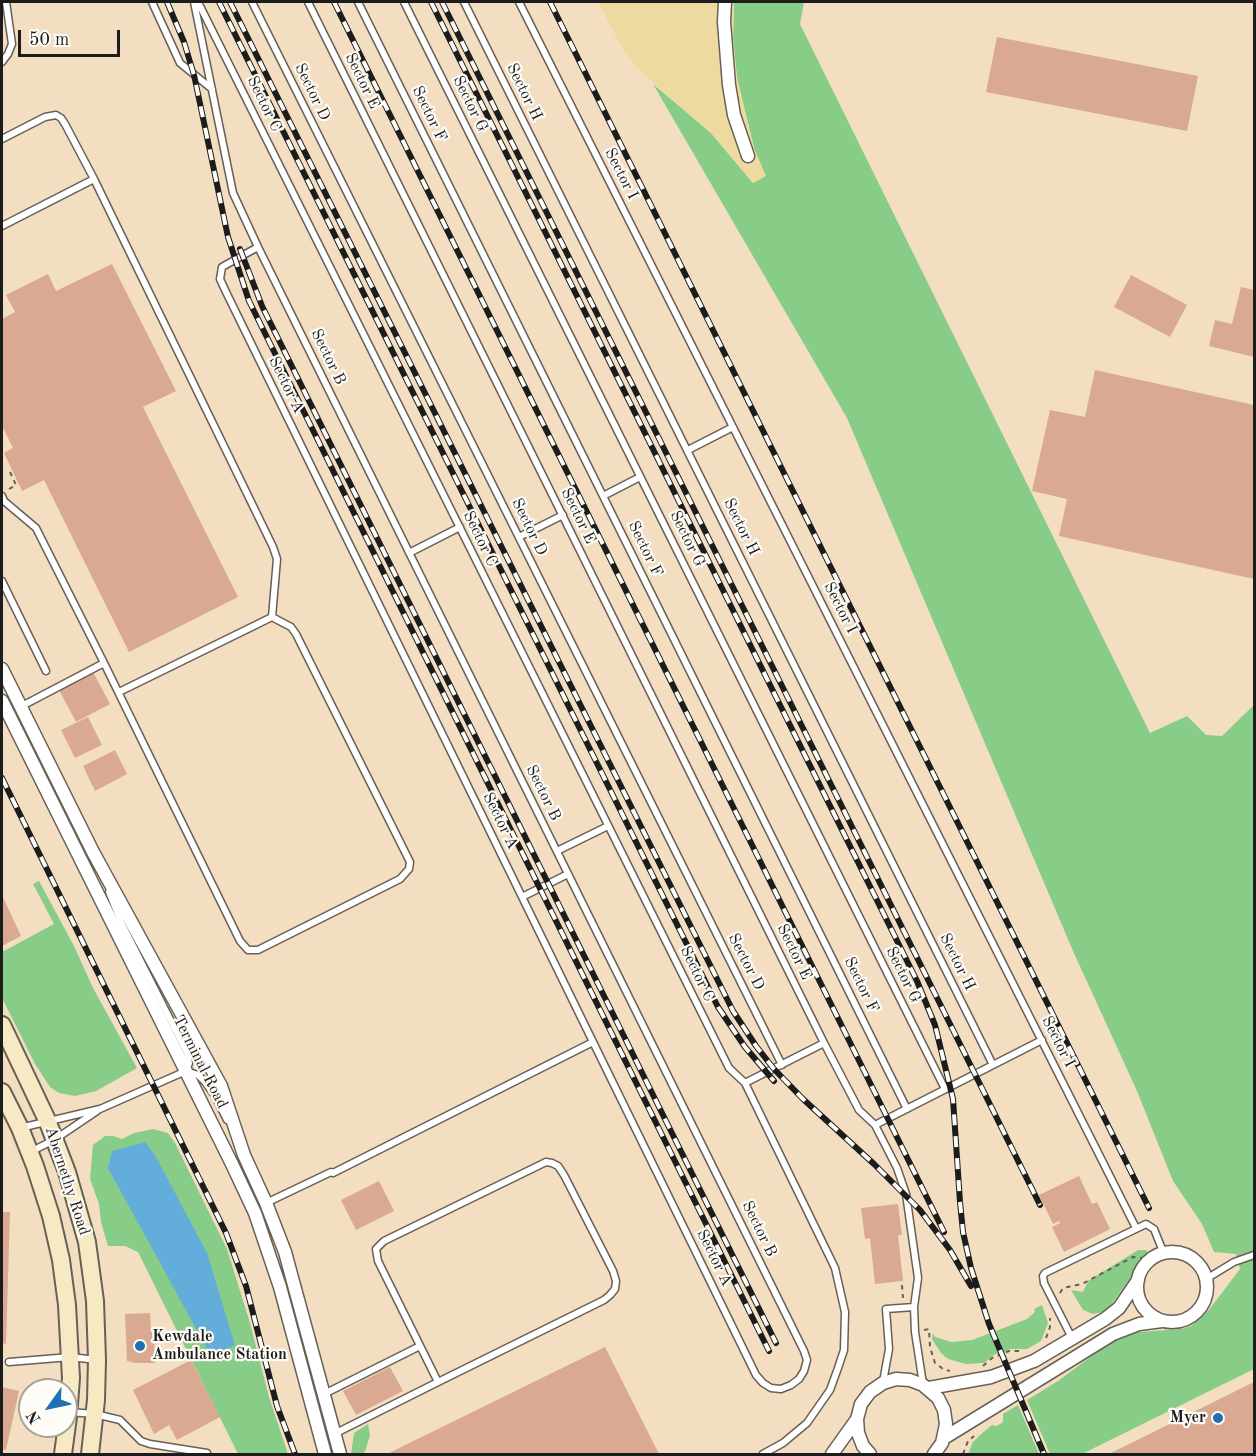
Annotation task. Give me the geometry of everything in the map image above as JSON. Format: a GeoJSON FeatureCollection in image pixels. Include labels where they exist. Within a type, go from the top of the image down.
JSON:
{"type":"FeatureCollection","features":[{"type":"Feature","properties":{"kind":"main road","name":"Abernethy Road"},"geometry":{"type":"LineString","coordinates":[[2,1025],[68,1172],[87,1242],[95,1301],[97,1360],[95,1414],[90,1455]]}},
{"type":"Feature","properties":{"kind":"main road","name":"Abernethy Road"},"geometry":{"type":"LineString","coordinates":[[2,1092],[20,1128],[51,1216],[61,1260],[67,1305],[71,1378]]}},
{"type":"Feature","properties":{"kind":"main road","name":"Abernethy Road"},"geometry":{"type":"LineString","coordinates":[[63,1455],[65,1438]]}},
{"type":"Feature","properties":{"kind":"street"},"geometry":{"type":"LineString","coordinates":[[725,2],[724,22],[729,85],[734,115],[748,156]]}},
{"type":"Feature","properties":{"kind":"street"},"geometry":{"type":"LineString","coordinates":[[2,669],[93,852],[221,1086],[244,1155],[266,1203],[292,1274],[340,1455]]}},
{"type":"Feature","properties":{"kind":"street","name":"Terminal Road"},"geometry":{"type":"LineString","coordinates":[[2,701],[245,1191],[263,1235],[280,1287],[325,1455]]}},
{"type":"Feature","properties":{"kind":"street"},"geometry":{"type":"LineString","coordinates":[[926,1386],[991,1377],[1010,1372],[1034,1361],[1105,1319],[1119,1308],[1145,1265],[1151,1259],[1164,1254],[1179,1253],[1188,1257],[1196,1262],[1206,1279],[1205,1300],[1192,1316],[1183,1321],[1139,1324],[1113,1334],[944,1445],[934,1455]]}},
{"type":"Feature","properties":{"kind":"street"},"geometry":{"type":"LineString","coordinates":[[1138,1280],[1137,1290],[1145,1309],[1162,1321]]}},
{"type":"Feature","properties":{"kind":"street"},"geometry":{"type":"LineString","coordinates":[[870,1455],[863,1446],[858,1433],[857,1419],[861,1404],[870,1392],[883,1383],[896,1379],[910,1380],[926,1386],[938,1398],[944,1410],[946,1424],[944,1445]]}},
{"type":"Feature","properties":{"kind":"street"},"geometry":{"type":"LineString","coordinates":[[832,1455],[857,1419]]}},
{"type":"Feature","properties":{"kind":"lane"},"geometry":{"type":"LineString","coordinates":[[2,62],[12,44],[6,2]]}},
{"type":"Feature","properties":{"kind":"lane"},"geometry":{"type":"LineString","coordinates":[[152,2],[180,63],[212,89]]}},
{"type":"Feature","properties":{"kind":"lane","name":"Sector B"},"geometry":{"type":"LineString","coordinates":[[196,2],[233,193],[804,1351],[807,1360],[804,1371],[791,1385],[781,1389],[771,1388],[756,1375]]}},
{"type":"Feature","properties":{"kind":"lane","name":"Sector C"},"geometry":{"type":"LineString","coordinates":[[196,2],[729,1068],[745,1083],[835,1268],[845,1312],[844,1350],[830,1390],[807,1423],[783,1443],[763,1455]]}},
{"type":"Feature","properties":{"kind":"lane","name":"Sector D"},"geometry":{"type":"LineString","coordinates":[[252,2],[782,1065]]}},
{"type":"Feature","properties":{"kind":"lane","name":"Sector E"},"geometry":{"type":"LineString","coordinates":[[308,2],[824,1043],[859,1110],[875,1125],[897,1168],[906,1194],[918,1278],[914,1307],[915,1332],[926,1386]]}},
{"type":"Feature","properties":{"kind":"lane","name":"Sector F"},"geometry":{"type":"LineString","coordinates":[[358,2],[907,1109]]}},
{"type":"Feature","properties":{"kind":"lane","name":"Sector G"},"geometry":{"type":"LineString","coordinates":[[404,2],[945,1089]]}},
{"type":"Feature","properties":{"kind":"lane","name":"Sector H"},"geometry":{"type":"LineString","coordinates":[[464,2],[993,1065]]}},
{"type":"Feature","properties":{"kind":"lane","name":"Sector I"},"geometry":{"type":"LineString","coordinates":[[519,2],[1136,1228]]}},
{"type":"Feature","properties":{"kind":"lane"},"geometry":{"type":"LineString","coordinates":[[2,139],[45,117],[56,115],[65,124],[273,547],[277,559],[277,571],[272,617]]}},
{"type":"Feature","properties":{"kind":"lane"},"geometry":{"type":"LineString","coordinates":[[2,226],[94,179]]}},
{"type":"Feature","properties":{"kind":"lane","name":"Sector A"},"geometry":{"type":"LineString","coordinates":[[258,247],[225,265],[220,271],[220,279],[756,1375]]}},
{"type":"Feature","properties":{"kind":"lane"},"geometry":{"type":"LineString","coordinates":[[688,450],[733,427]]}},
{"type":"Feature","properties":{"kind":"lane"},"geometry":{"type":"LineString","coordinates":[[603,496],[640,477]]}},
{"type":"Feature","properties":{"kind":"lane"},"geometry":{"type":"LineString","coordinates":[[2,496],[4,501],[36,528],[240,941],[248,950],[253,951],[400,879],[410,869],[410,862],[296,634],[291,627],[272,617]]}},
{"type":"Feature","properties":{"kind":"lane"},"geometry":{"type":"LineString","coordinates":[[519,537],[562,515]]}},
{"type":"Feature","properties":{"kind":"lane"},"geometry":{"type":"LineString","coordinates":[[409,553],[460,527]]}},
{"type":"Feature","properties":{"kind":"lane"},"geometry":{"type":"LineString","coordinates":[[2,581],[46,671]]}},
{"type":"Feature","properties":{"kind":"lane"},"geometry":{"type":"LineString","coordinates":[[119,692],[272,617]]}},
{"type":"Feature","properties":{"kind":"lane"},"geometry":{"type":"LineString","coordinates":[[20,706],[104,663]]}},
{"type":"Feature","properties":{"kind":"lane"},"geometry":{"type":"LineString","coordinates":[[557,851],[608,826]]}},
{"type":"Feature","properties":{"kind":"lane"},"geometry":{"type":"LineString","coordinates":[[93,852],[120,922],[187,1053],[189,1063],[186,1071]]}},
{"type":"Feature","properties":{"kind":"lane"},"geometry":{"type":"LineString","coordinates":[[522,897],[568,874]]}},
{"type":"Feature","properties":{"kind":"lane"},"geometry":{"type":"LineString","coordinates":[[875,1125],[1042,1040]]}},
{"type":"Feature","properties":{"kind":"lane"},"geometry":{"type":"LineString","coordinates":[[266,1203],[333,1173],[593,1042]]}},
{"type":"Feature","properties":{"kind":"lane"},"geometry":{"type":"LineString","coordinates":[[745,1083],[824,1043]]}},
{"type":"Feature","properties":{"kind":"lane"},"geometry":{"type":"LineString","coordinates":[[20,1128],[100,1109],[186,1071],[198,1075],[210,1088],[244,1155]]}},
{"type":"Feature","properties":{"kind":"lane"},"geometry":{"type":"LineString","coordinates":[[29,1152],[54,1140],[100,1109]]}},
{"type":"Feature","properties":{"kind":"lane"},"geometry":{"type":"LineString","coordinates":[[334,1434],[604,1300],[615,1289],[616,1281],[613,1271],[558,1167],[552,1163],[538,1164],[379,1245],[376,1255],[378,1262],[438,1382]]}},
{"type":"Feature","properties":{"kind":"lane"},"geometry":{"type":"LineString","coordinates":[[1072,1338],[1043,1279],[1045,1273],[1146,1224],[1152,1226],[1164,1254]]}},
{"type":"Feature","properties":{"kind":"lane"},"geometry":{"type":"LineString","coordinates":[[1206,1279],[1234,1262],[1254,1255]]}},
{"type":"Feature","properties":{"kind":"lane"},"geometry":{"type":"LineString","coordinates":[[883,1383],[889,1349],[886,1309],[914,1307]]}},
{"type":"Feature","properties":{"kind":"lane"},"geometry":{"type":"LineString","coordinates":[[323,1394],[420,1346]]}},
{"type":"Feature","properties":{"kind":"lane"},"geometry":{"type":"LineString","coordinates":[[9,1362],[70,1357],[97,1360]]}},
{"type":"Feature","properties":{"kind":"lane"},"geometry":{"type":"LineString","coordinates":[[78,1413],[120,1419],[141,1441],[207,1453]]}},
{"type":"Feature","properties":{"kind":"path"},"geometry":{"type":"LineString","coordinates":[[10,472],[16,486]]}},
{"type":"Feature","properties":{"kind":"path"},"geometry":{"type":"LineString","coordinates":[[1043,1343],[1048,1334],[1050,1318],[1043,1302],[1059,1295],[1063,1288],[1082,1284],[1134,1257],[1151,1259]]}},
{"type":"Feature","properties":{"kind":"path"},"geometry":{"type":"LineString","coordinates":[[902,1285],[904,1308]]}},
{"type":"Feature","properties":{"kind":"path"},"geometry":{"type":"LineString","coordinates":[[915,1332],[929,1329],[930,1347],[935,1363],[943,1369],[959,1371]]}},
{"type":"Feature","properties":{"kind":"path"},"geometry":{"type":"LineString","coordinates":[[979,1371],[992,1358],[1002,1353],[1028,1351]]}},
{"type":"Feature","properties":{"kind":"green space"},"geometry":{"type":"Polygon","coordinates":[[[734,2],[804,2],[800,24],[1150,733],[1187,716],[1206,735],[1222,736],[1254,705],[1254,1369],[1082,1454],[1050,1454],[1027,1400],[1058,1381],[1109,1343],[1138,1332],[1181,1329],[1191,1326],[1208,1311],[1240,1269],[1236,1254],[1214,1252],[1202,1224],[1173,1181],[1137,1091],[1073,951],[847,418],[653,84],[711,133],[753,183],[765,176],[754,148],[737,78],[733,39],[734,2]]]}},
{"type":"Feature","properties":{"kind":"green space"},"geometry":{"type":"Polygon","coordinates":[[[39,881],[74,946],[93,988],[137,1068],[96,1091],[75,1096],[59,1093],[50,1087],[35,1064],[2,998],[2,952],[54,924],[33,884],[39,881]]]}},
{"type":"Feature","properties":{"kind":"green space"},"geometry":{"type":"Polygon","coordinates":[[[153,1129],[168,1133],[175,1143],[227,1249],[250,1323],[269,1397],[288,1454],[238,1454],[138,1252],[125,1246],[108,1246],[101,1222],[99,1204],[90,1179],[93,1145],[105,1136],[122,1139],[134,1133],[153,1129]]]}},
{"type":"Feature","properties":{"kind":"green space"},"geometry":{"type":"Polygon","coordinates":[[[1138,1250],[1146,1250],[1148,1253],[1111,1305],[1103,1312],[1093,1314],[1083,1310],[1071,1290],[1083,1292],[1088,1281],[1138,1250]]]}},
{"type":"Feature","properties":{"kind":"green space"},"geometry":{"type":"Polygon","coordinates":[[[1042,1305],[1048,1323],[1041,1341],[1027,1349],[1009,1349],[1002,1354],[995,1354],[984,1363],[966,1364],[948,1359],[932,1339],[933,1333],[935,1337],[952,1342],[972,1340],[1027,1319],[1035,1312],[1034,1309],[1042,1305]]]}},
{"type":"Feature","properties":{"kind":"green space"},"geometry":{"type":"Polygon","coordinates":[[[1018,1405],[1039,1454],[968,1454],[973,1442],[980,1435],[992,1425],[997,1426],[1003,1422],[1003,1414],[1018,1405]]]}},
{"type":"Feature","properties":{"kind":"green space"},"geometry":{"type":"Polygon","coordinates":[[[368,1424],[370,1435],[365,1452],[351,1454],[354,1433],[368,1424]]]}},
{"type":"Feature","properties":{"kind":"sand"},"geometry":{"type":"Polygon","coordinates":[[[598,2],[734,2],[733,39],[737,78],[754,148],[766,176],[753,183],[711,133],[641,72],[625,53],[598,2]]]}},
{"type":"Feature","properties":{"kind":"water"},"geometry":{"type":"Polygon","coordinates":[[[145,1142],[155,1155],[207,1253],[235,1345],[211,1356],[108,1168],[112,1151],[145,1142]]]}},
{"type":"Feature","properties":{"kind":"building"},"geometry":{"type":"Polygon","coordinates":[[[997,37],[1198,76],[1187,131],[986,92],[997,37]]]}},
{"type":"Feature","properties":{"kind":"building"},"geometry":{"type":"Polygon","coordinates":[[[112,264],[176,391],[143,407],[238,597],[129,652],[44,480],[22,491],[4,453],[13,448],[2,426],[2,319],[15,312],[6,295],[48,274],[56,291],[112,264]]]}},
{"type":"Feature","properties":{"kind":"building"},"geometry":{"type":"Polygon","coordinates":[[[1131,275],[1187,305],[1170,337],[1114,307],[1131,275]]]}},
{"type":"Feature","properties":{"kind":"building"},"geometry":{"type":"Polygon","coordinates":[[[1241,287],[1254,290],[1254,357],[1209,346],[1215,320],[1232,324],[1241,287]]]}},
{"type":"Feature","properties":{"kind":"building"},"geometry":{"type":"Polygon","coordinates":[[[1095,370],[1254,405],[1254,579],[1059,536],[1067,499],[1032,491],[1050,410],[1085,417],[1095,370]]]}},
{"type":"Feature","properties":{"kind":"building"},"geometry":{"type":"Polygon","coordinates":[[[93,672],[110,704],[76,722],[59,690],[93,672]]]}},
{"type":"Feature","properties":{"kind":"building"},"geometry":{"type":"Polygon","coordinates":[[[88,717],[102,745],[75,758],[61,730],[88,717]]]}},
{"type":"Feature","properties":{"kind":"building"},"geometry":{"type":"Polygon","coordinates":[[[115,750],[127,774],[95,791],[83,766],[115,750]]]}},
{"type":"Feature","properties":{"kind":"building"},"geometry":{"type":"Polygon","coordinates":[[[2,895],[21,936],[2,946],[2,895]]]}},
{"type":"Feature","properties":{"kind":"building"},"geometry":{"type":"Polygon","coordinates":[[[1079,1176],[1092,1204],[1097,1202],[1110,1229],[1064,1252],[1052,1227],[1060,1223],[1059,1221],[1053,1224],[1039,1195],[1079,1176]]]}},
{"type":"Feature","properties":{"kind":"building"},"geometry":{"type":"Polygon","coordinates":[[[379,1181],[394,1211],[356,1230],[341,1200],[379,1181]]]}},
{"type":"Feature","properties":{"kind":"building"},"geometry":{"type":"Polygon","coordinates":[[[898,1204],[902,1235],[898,1235],[903,1281],[875,1284],[870,1238],[865,1239],[861,1208],[898,1204]]]}},
{"type":"Feature","properties":{"kind":"building"},"geometry":{"type":"Polygon","coordinates":[[[2,1212],[10,1212],[6,1344],[2,1343],[2,1212]]]}},
{"type":"Feature","properties":{"kind":"building","name":"Kewdale Ambulance Station"},"geometry":{"type":"Polygon","coordinates":[[[150,1313],[151,1332],[154,1332],[155,1363],[127,1361],[125,1314],[150,1313]]]}},
{"type":"Feature","properties":{"kind":"building"},"geometry":{"type":"Polygon","coordinates":[[[605,1347],[659,1454],[387,1454],[605,1347]]]}},
{"type":"Feature","properties":{"kind":"building"},"geometry":{"type":"Polygon","coordinates":[[[191,1360],[220,1417],[177,1440],[169,1425],[154,1434],[133,1390],[191,1360]]]}},
{"type":"Feature","properties":{"kind":"building"},"geometry":{"type":"Polygon","coordinates":[[[390,1367],[403,1391],[356,1415],[343,1391],[390,1367]]]}},
{"type":"Feature","properties":{"kind":"building","name":"Myer"},"geometry":{"type":"Polygon","coordinates":[[[1254,1382],[1254,1454],[1109,1454],[1254,1382]]]}},
{"type":"Feature","properties":{"kind":"building"},"geometry":{"type":"Polygon","coordinates":[[[2,1387],[18,1391],[18,1396],[6,1450],[2,1449],[2,1387]]]}},
{"type":"Feature","properties":{"kind":"railway"},"geometry":{"type":"LineString","coordinates":[[167,2],[184,42],[194,75],[228,237],[249,301],[769,1351]]}},
{"type":"Feature","properties":{"kind":"railway"},"geometry":{"type":"LineString","coordinates":[[219,2],[718,1007],[745,1047],[774,1081]]}},
{"type":"Feature","properties":{"kind":"railway"},"geometry":{"type":"LineString","coordinates":[[230,2],[733,1011],[774,1069],[920,1210],[950,1250],[971,1286]]}},
{"type":"Feature","properties":{"kind":"railway"},"geometry":{"type":"LineString","coordinates":[[334,2],[944,1232]]}},
{"type":"Feature","properties":{"kind":"railway"},"geometry":{"type":"LineString","coordinates":[[431,2],[917,981],[935,1025],[953,1099],[963,1232],[971,1268],[989,1324],[1044,1454]]}},
{"type":"Feature","properties":{"kind":"railway"},"geometry":{"type":"LineString","coordinates":[[442,2],[1040,1205]]}},
{"type":"Feature","properties":{"kind":"railway"},"geometry":{"type":"LineString","coordinates":[[550,2],[1149,1208]]}},
{"type":"Feature","properties":{"kind":"railway"},"geometry":{"type":"LineString","coordinates":[[240,249],[262,306],[776,1343]]}},
{"type":"Feature","properties":{"kind":"railway"},"geometry":{"type":"LineString","coordinates":[[2,778],[226,1233],[246,1286],[277,1406],[295,1454]]}},
{"type":"Feature","properties":{"kind":"place","name":"Kewdale Ambulance Station"},"geometry":{"type":"Point","coordinates":[140,1346]}},
{"type":"Feature","properties":{"kind":"place","name":"Myer"},"geometry":{"type":"Point","coordinates":[1218,1418]}}]}
